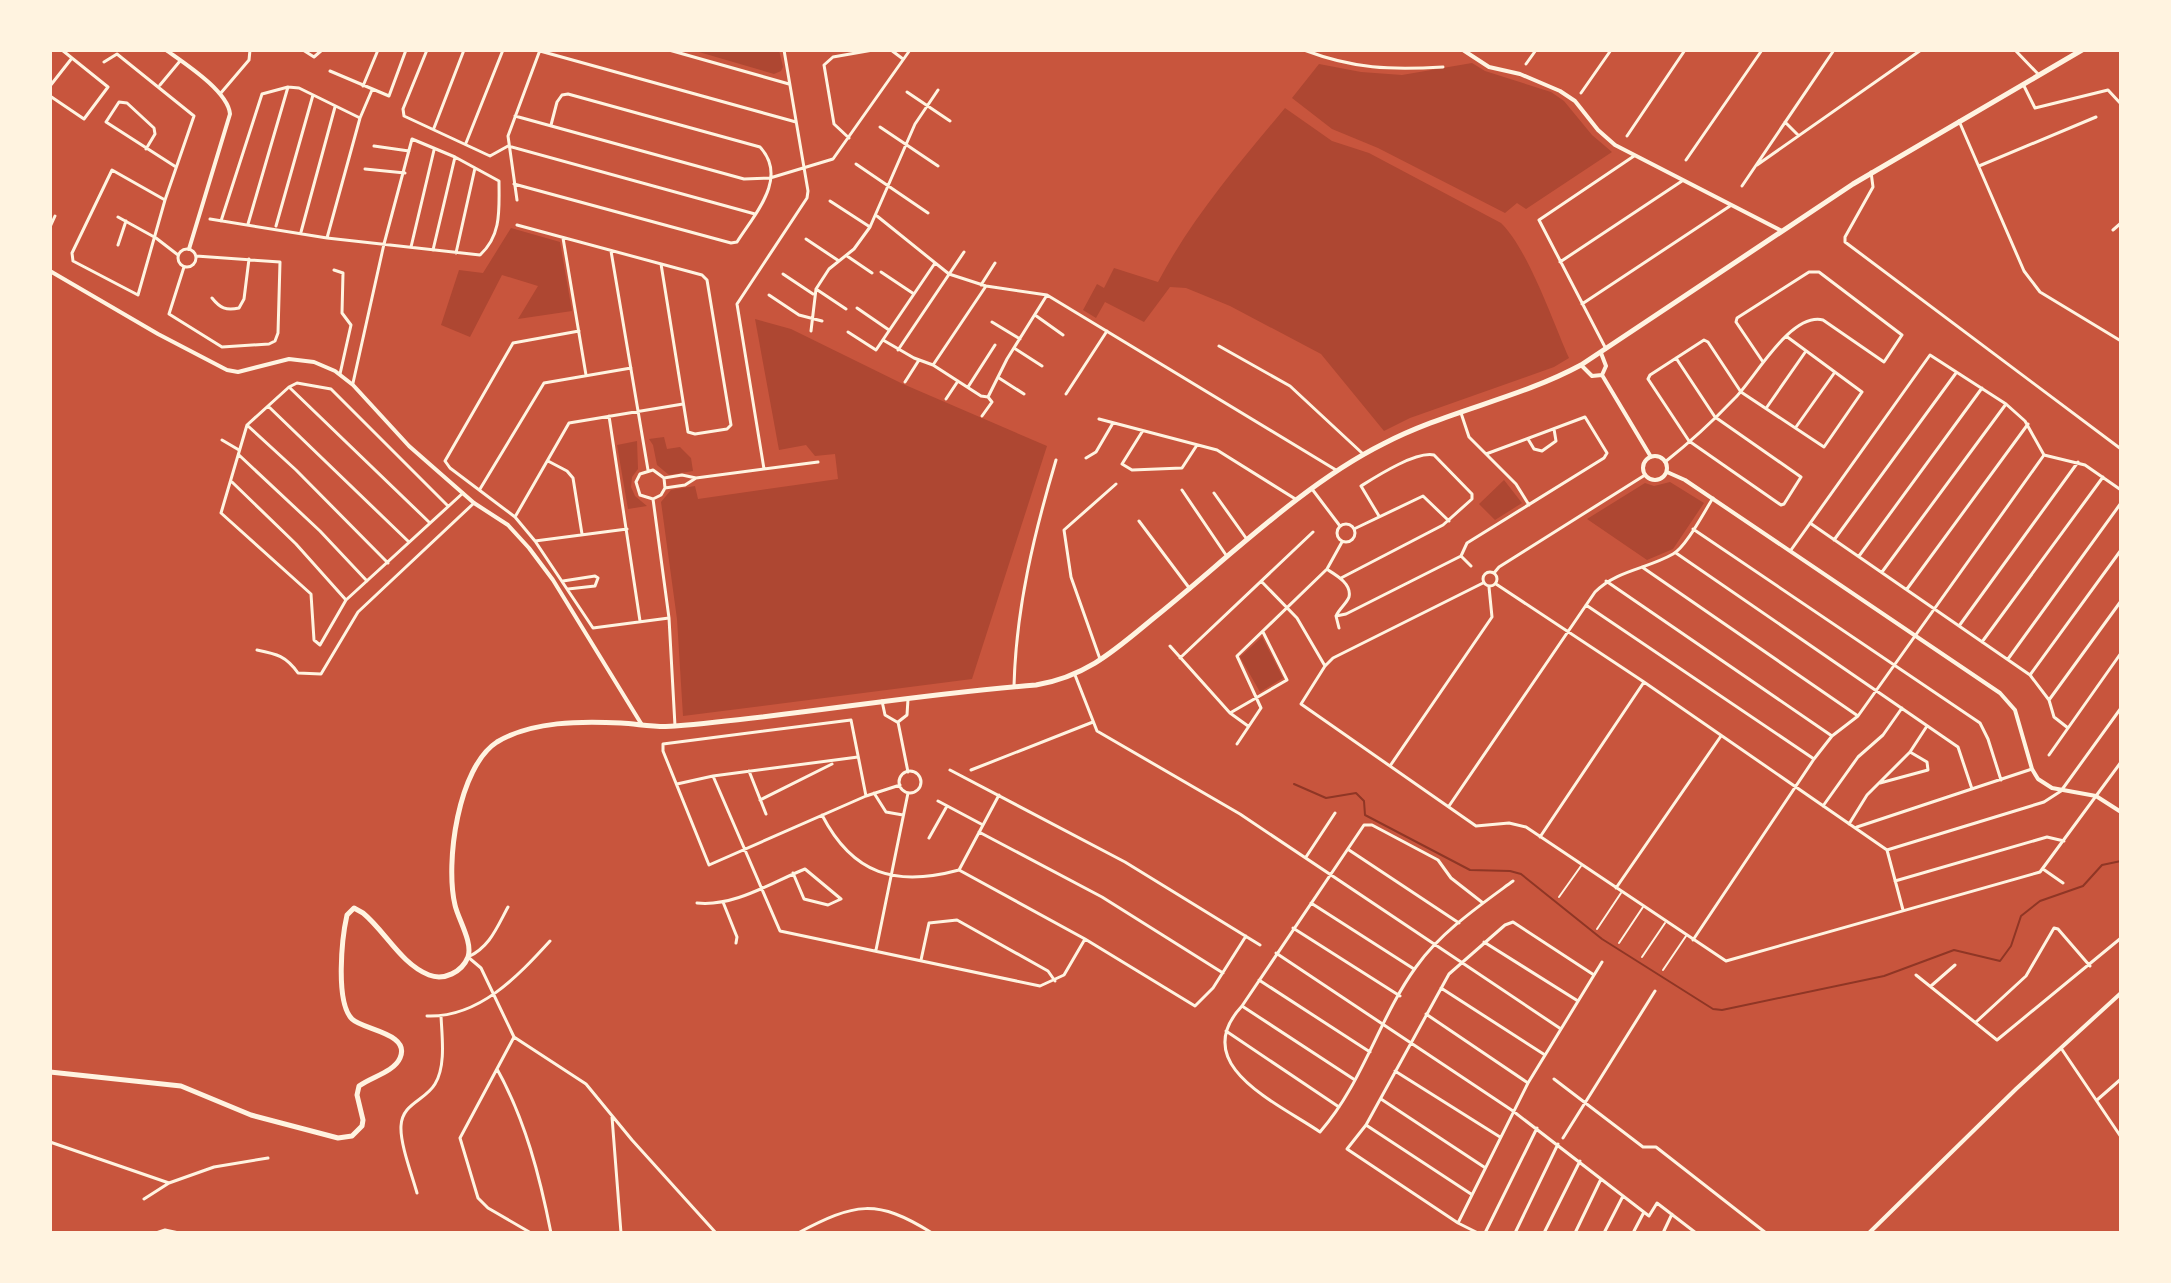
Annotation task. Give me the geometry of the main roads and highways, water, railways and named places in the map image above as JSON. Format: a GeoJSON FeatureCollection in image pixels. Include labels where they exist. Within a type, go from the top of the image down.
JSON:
{"type":"FeatureCollection","features":[{"type":"Feature","properties":{"kind":"main road"},"geometry":{"type":"LineString","coordinates":[[50,1072],[181,1086],[251,1115],[330,1137],[345,1138],[359,1132],[363,1120],[357,1095],[359,1086],[390,1068],[401,1053],[392,1036],[358,1024],[347,1012],[342,993],[347,915],[354,908],[363,913],[408,960],[432,976],[449,976],[461,968],[468,957],[467,941],[455,906],[450,869],[464,790],[480,757],[493,744],[534,727],[587,722],[675,726],[1053,682],[1075,675],[1101,660],[1297,500],[1338,471],[1423,425],[1553,380],[1581,365],[1871,172],[2082,50]]}},
{"type":"Feature","properties":{"kind":"waterway"},"geometry":{"type":"LineString","coordinates":[[1294,784],[1326,798],[1356,793],[1364,801],[1365,815],[1470,870],[1521,874],[1602,939],[1713,1009],[1722,1010],[1884,976],[1954,950],[2000,961],[2011,946],[2021,916],[2040,901],[2083,886],[2102,865],[2121,861]]}}]}
